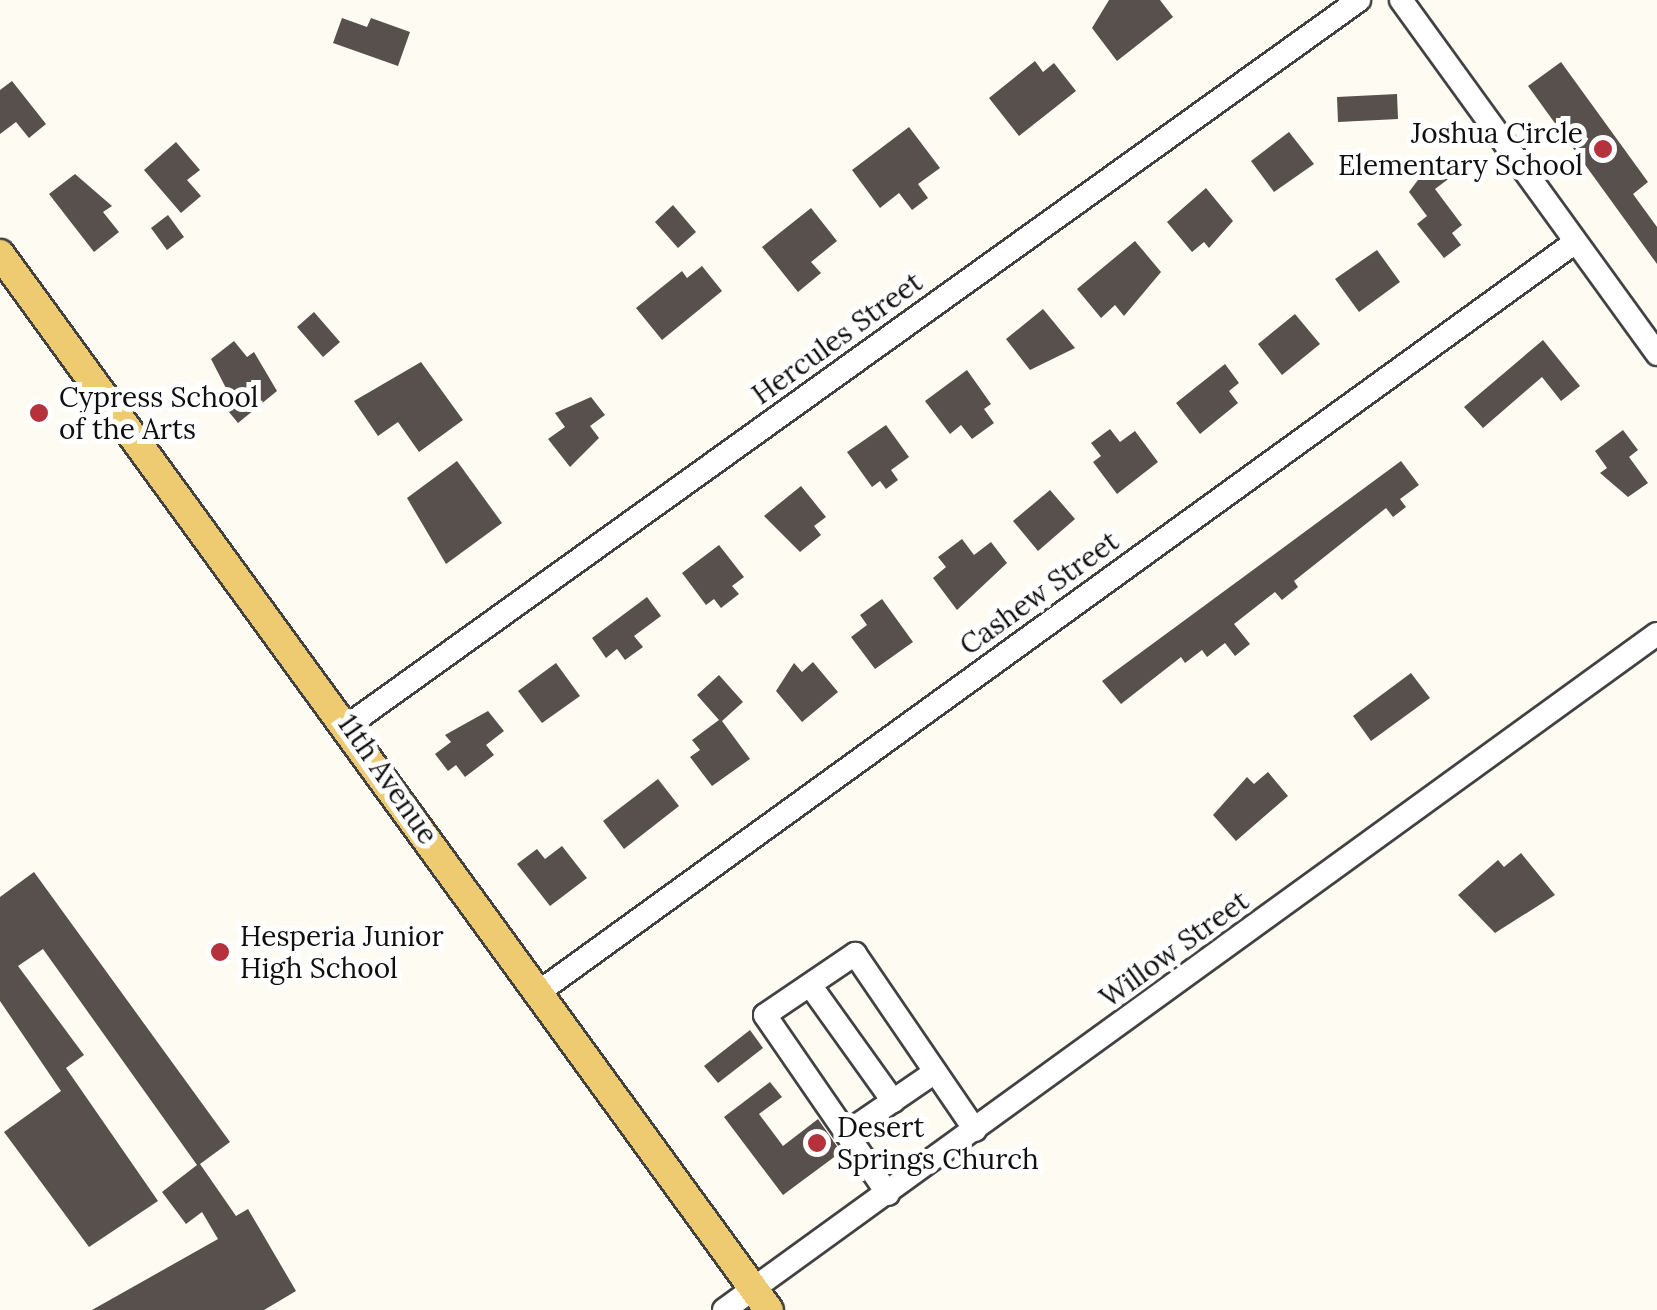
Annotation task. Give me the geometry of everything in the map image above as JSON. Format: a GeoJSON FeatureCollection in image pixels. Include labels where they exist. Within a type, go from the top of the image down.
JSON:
{"type":"FeatureCollection","features":[{"type":"Feature","properties":{"kind":"main road","name":"11th Avenue"},"geometry":{"type":"LineString","coordinates":[[0,254],[350,724],[762,1299]]}},
{"type":"Feature","properties":{"kind":"street","name":"Hercules Street"},"geometry":{"type":"LineString","coordinates":[[350,724],[1358,0]]}},
{"type":"Feature","properties":{"kind":"street"},"geometry":{"type":"LineString","coordinates":[[1401,0],[1657,354]]}},
{"type":"Feature","properties":{"kind":"street","name":"Cashew Street"},"geometry":{"type":"LineString","coordinates":[[539,992],[1574,243]]}},
{"type":"Feature","properties":{"kind":"street","name":"Willow Street"},"geometry":{"type":"LineString","coordinates":[[724,1310],[762,1299],[888,1194],[1657,634]]}},
{"type":"Feature","properties":{"kind":"street"},"geometry":{"type":"LineString","coordinates":[[888,1194],[765,1014],[854,954],[975,1130]]}},
{"type":"Feature","properties":{"kind":"street"},"geometry":{"type":"LineString","coordinates":[[810,984],[893,1101]]}},
{"type":"Feature","properties":{"kind":"street"},"geometry":{"type":"LineString","coordinates":[[846,1133],[935,1072]]}},
{"type":"Feature","properties":{"kind":"building"},"geometry":{"type":"Polygon","coordinates":[[[1109,0],[1160,0],[1173,17],[1117,61],[1092,28],[1109,0]]]}},
{"type":"Feature","properties":{"kind":"building"},"geometry":{"type":"Polygon","coordinates":[[[342,18],[367,27],[371,18],[410,32],[398,66],[333,43],[342,18]]]}},
{"type":"Feature","properties":{"kind":"building"},"geometry":{"type":"Polygon","coordinates":[[[1035,61],[1043,72],[1054,63],[1076,91],[1019,136],[989,98],[1035,61]]]}},
{"type":"Feature","properties":{"kind":"building"},"geometry":{"type":"Polygon","coordinates":[[[1561,62],[1648,182],[1633,194],[1657,227],[1657,264],[1528,86],[1561,62]]]}},
{"type":"Feature","properties":{"kind":"building"},"geometry":{"type":"Polygon","coordinates":[[[12,81],[46,124],[29,138],[16,122],[0,134],[0,90],[12,81]]]}},
{"type":"Feature","properties":{"kind":"building"},"geometry":{"type":"Polygon","coordinates":[[[1397,94],[1398,119],[1338,122],[1337,97],[1397,94]]]}},
{"type":"Feature","properties":{"kind":"building"},"geometry":{"type":"Polygon","coordinates":[[[909,127],[940,168],[918,184],[928,198],[912,210],[899,193],[880,208],[852,170],[909,127]]]}},
{"type":"Feature","properties":{"kind":"building"},"geometry":{"type":"Polygon","coordinates":[[[1289,132],[1314,164],[1274,192],[1251,161],[1289,132]]]}},
{"type":"Feature","properties":{"kind":"building"},"geometry":{"type":"Polygon","coordinates":[[[176,142],[200,170],[187,180],[201,196],[181,213],[144,170],[176,142]]]}},
{"type":"Feature","properties":{"kind":"building"},"geometry":{"type":"Polygon","coordinates":[[[1435,157],[1451,177],[1435,189],[1462,225],[1452,233],[1461,245],[1444,258],[1417,224],[1427,216],[1409,192],[1435,157]]]}},
{"type":"Feature","properties":{"kind":"building"},"geometry":{"type":"Polygon","coordinates":[[[75,174],[112,206],[103,212],[119,232],[94,252],[49,194],[75,174]]]}},
{"type":"Feature","properties":{"kind":"building"},"geometry":{"type":"Polygon","coordinates":[[[1206,188],[1233,221],[1209,248],[1204,242],[1192,252],[1167,222],[1206,188]]]}},
{"type":"Feature","properties":{"kind":"building"},"geometry":{"type":"Polygon","coordinates":[[[673,205],[696,232],[678,248],[655,222],[673,205]]]}},
{"type":"Feature","properties":{"kind":"building"},"geometry":{"type":"Polygon","coordinates":[[[811,208],[837,241],[811,262],[821,273],[798,292],[762,247],[811,208]]]}},
{"type":"Feature","properties":{"kind":"building"},"geometry":{"type":"Polygon","coordinates":[[[168,215],[184,237],[167,250],[151,228],[168,215]]]}},
{"type":"Feature","properties":{"kind":"building"},"geometry":{"type":"Polygon","coordinates":[[[1135,241],[1161,272],[1124,316],[1115,305],[1101,318],[1077,289],[1135,241]]]}},
{"type":"Feature","properties":{"kind":"building"},"geometry":{"type":"Polygon","coordinates":[[[1377,250],[1400,282],[1359,312],[1335,279],[1377,250]]]}},
{"type":"Feature","properties":{"kind":"building"},"geometry":{"type":"Polygon","coordinates":[[[702,266],[722,291],[662,340],[636,308],[682,271],[687,278],[702,266]]]}},
{"type":"Feature","properties":{"kind":"building"},"geometry":{"type":"Polygon","coordinates":[[[1043,309],[1075,348],[1030,370],[1006,339],[1043,309]]]}},
{"type":"Feature","properties":{"kind":"building"},"geometry":{"type":"Polygon","coordinates":[[[314,312],[340,342],[323,357],[297,327],[314,312]]]}},
{"type":"Feature","properties":{"kind":"building"},"geometry":{"type":"Polygon","coordinates":[[[1295,314],[1320,344],[1282,375],[1258,344],[1295,314]]]}},
{"type":"Feature","properties":{"kind":"building"},"geometry":{"type":"Polygon","coordinates":[[[1543,340],[1580,386],[1561,401],[1542,377],[1483,428],[1464,407],[1543,340]]]}},
{"type":"Feature","properties":{"kind":"building"},"geometry":{"type":"Polygon","coordinates":[[[234,341],[247,357],[254,352],[277,391],[238,423],[219,400],[228,392],[211,359],[234,341]]]}},
{"type":"Feature","properties":{"kind":"building"},"geometry":{"type":"Polygon","coordinates":[[[421,362],[463,420],[419,452],[398,422],[378,436],[354,401],[421,362]]]}},
{"type":"Feature","properties":{"kind":"building"},"geometry":{"type":"Polygon","coordinates":[[[1225,364],[1239,383],[1229,391],[1238,403],[1200,434],[1176,403],[1225,364]]]}},
{"type":"Feature","properties":{"kind":"building"},"geometry":{"type":"Polygon","coordinates":[[[967,370],[991,404],[984,409],[994,423],[972,439],[961,425],[950,434],[925,401],[967,370]]]}},
{"type":"Feature","properties":{"kind":"building"},"geometry":{"type":"Polygon","coordinates":[[[591,397],[605,415],[590,426],[599,438],[570,467],[548,439],[565,427],[555,413],[591,397]]]}},
{"type":"Feature","properties":{"kind":"building"},"geometry":{"type":"Polygon","coordinates":[[[886,425],[909,457],[891,470],[898,480],[886,489],[880,481],[872,487],[847,452],[886,425]]]}},
{"type":"Feature","properties":{"kind":"building"},"geometry":{"type":"Polygon","coordinates":[[[1110,429],[1120,442],[1135,431],[1158,462],[1117,494],[1093,462],[1101,456],[1091,443],[1110,429]]]}},
{"type":"Feature","properties":{"kind":"building"},"geometry":{"type":"Polygon","coordinates":[[[1623,430],[1638,450],[1629,457],[1648,483],[1628,497],[1600,473],[1607,468],[1595,451],[1623,430]]]}},
{"type":"Feature","properties":{"kind":"building"},"geometry":{"type":"Polygon","coordinates":[[[457,461],[502,523],[446,564],[407,498],[457,461]]]}},
{"type":"Feature","properties":{"kind":"building"},"geometry":{"type":"Polygon","coordinates":[[[1401,461],[1419,485],[1400,499],[1406,507],[1393,517],[1386,508],[1294,581],[1298,587],[1282,600],[1275,592],[1234,624],[1250,644],[1235,656],[1225,643],[1207,657],[1202,650],[1185,663],[1181,657],[1121,704],[1102,681],[1401,461]]]}},
{"type":"Feature","properties":{"kind":"building"},"geometry":{"type":"Polygon","coordinates":[[[801,486],[826,517],[814,526],[821,535],[800,552],[764,516],[801,486]]]}},
{"type":"Feature","properties":{"kind":"building"},"geometry":{"type":"Polygon","coordinates":[[[1050,490],[1075,519],[1038,551],[1013,521],[1050,490]]]}},
{"type":"Feature","properties":{"kind":"building"},"geometry":{"type":"Polygon","coordinates":[[[962,539],[974,555],[991,542],[1007,563],[957,610],[933,578],[946,567],[938,557],[962,539]]]}},
{"type":"Feature","properties":{"kind":"building"},"geometry":{"type":"Polygon","coordinates":[[[719,545],[744,577],[732,586],[739,594],[721,608],[714,599],[706,605],[682,573],[719,545]]]}},
{"type":"Feature","properties":{"kind":"building"},"geometry":{"type":"Polygon","coordinates":[[[647,597],[661,616],[634,636],[643,647],[625,660],[617,649],[606,658],[592,638],[647,597]]]}},
{"type":"Feature","properties":{"kind":"building"},"geometry":{"type":"Polygon","coordinates":[[[882,599],[913,642],[875,669],[851,637],[867,625],[860,615],[882,599]]]}},
{"type":"Feature","properties":{"kind":"building"},"geometry":{"type":"Polygon","coordinates":[[[813,662],[838,692],[802,722],[776,691],[794,663],[802,672],[813,662]]]}},
{"type":"Feature","properties":{"kind":"building"},"geometry":{"type":"Polygon","coordinates":[[[556,663],[580,696],[542,723],[518,691],[556,663]]]}},
{"type":"Feature","properties":{"kind":"building"},"geometry":{"type":"Polygon","coordinates":[[[1411,673],[1430,698],[1371,741],[1353,716],[1411,673]]]}},
{"type":"Feature","properties":{"kind":"building"},"geometry":{"type":"Polygon","coordinates":[[[719,675],[743,702],[722,721],[750,759],[712,786],[690,757],[700,750],[692,740],[719,720],[697,695],[719,675]]]}},
{"type":"Feature","properties":{"kind":"building"},"geometry":{"type":"Polygon","coordinates":[[[488,711],[504,731],[486,745],[494,755],[465,777],[456,765],[448,771],[435,754],[451,742],[445,735],[488,711]]]}},
{"type":"Feature","properties":{"kind":"building"},"geometry":{"type":"Polygon","coordinates":[[[1268,772],[1288,796],[1236,841],[1213,815],[1247,777],[1254,784],[1268,772]]]}},
{"type":"Feature","properties":{"kind":"building"},"geometry":{"type":"Polygon","coordinates":[[[658,779],[679,806],[624,849],[603,821],[658,779]]]}},
{"type":"Feature","properties":{"kind":"building"},"geometry":{"type":"Polygon","coordinates":[[[562,846],[587,878],[550,906],[517,864],[537,849],[545,859],[562,846]]]}},
{"type":"Feature","properties":{"kind":"building"},"geometry":{"type":"Polygon","coordinates":[[[1521,853],[1555,895],[1495,933],[1458,895],[1498,860],[1504,867],[1521,853]]]}},
{"type":"Feature","properties":{"kind":"building"},"geometry":{"type":"Polygon","coordinates":[[[34,872],[230,1142],[200,1164],[236,1216],[248,1209],[296,1291],[264,1310],[92,1310],[218,1239],[202,1212],[186,1224],[162,1192],[197,1165],[43,949],[18,966],[84,1055],[66,1068],[158,1201],[89,1247],[4,1132],[61,1091],[0,1001],[0,897],[34,872]]]}},
{"type":"Feature","properties":{"kind":"building"},"geometry":{"type":"Polygon","coordinates":[[[750,1030],[763,1048],[718,1083],[704,1066],[750,1030]]]}},
{"type":"Feature","properties":{"kind":"building","name":"Desert Springs Church"},"geometry":{"type":"Polygon","coordinates":[[[770,1082],[782,1097],[759,1114],[783,1146],[818,1119],[841,1152],[783,1195],[724,1117],[770,1082]]]}},
{"type":"Feature","properties":{"kind":"place","name":"Joshua Circle Elementary School"},"geometry":{"type":"Point","coordinates":[1603,149]}},
{"type":"Feature","properties":{"kind":"place","name":"Cypress School of the Arts"},"geometry":{"type":"Point","coordinates":[39,413]}},
{"type":"Feature","properties":{"kind":"place","name":"Hesperia Junior High School"},"geometry":{"type":"Point","coordinates":[220,952]}},
{"type":"Feature","properties":{"kind":"place","name":"Desert Springs Church"},"geometry":{"type":"Point","coordinates":[817,1143]}}]}
